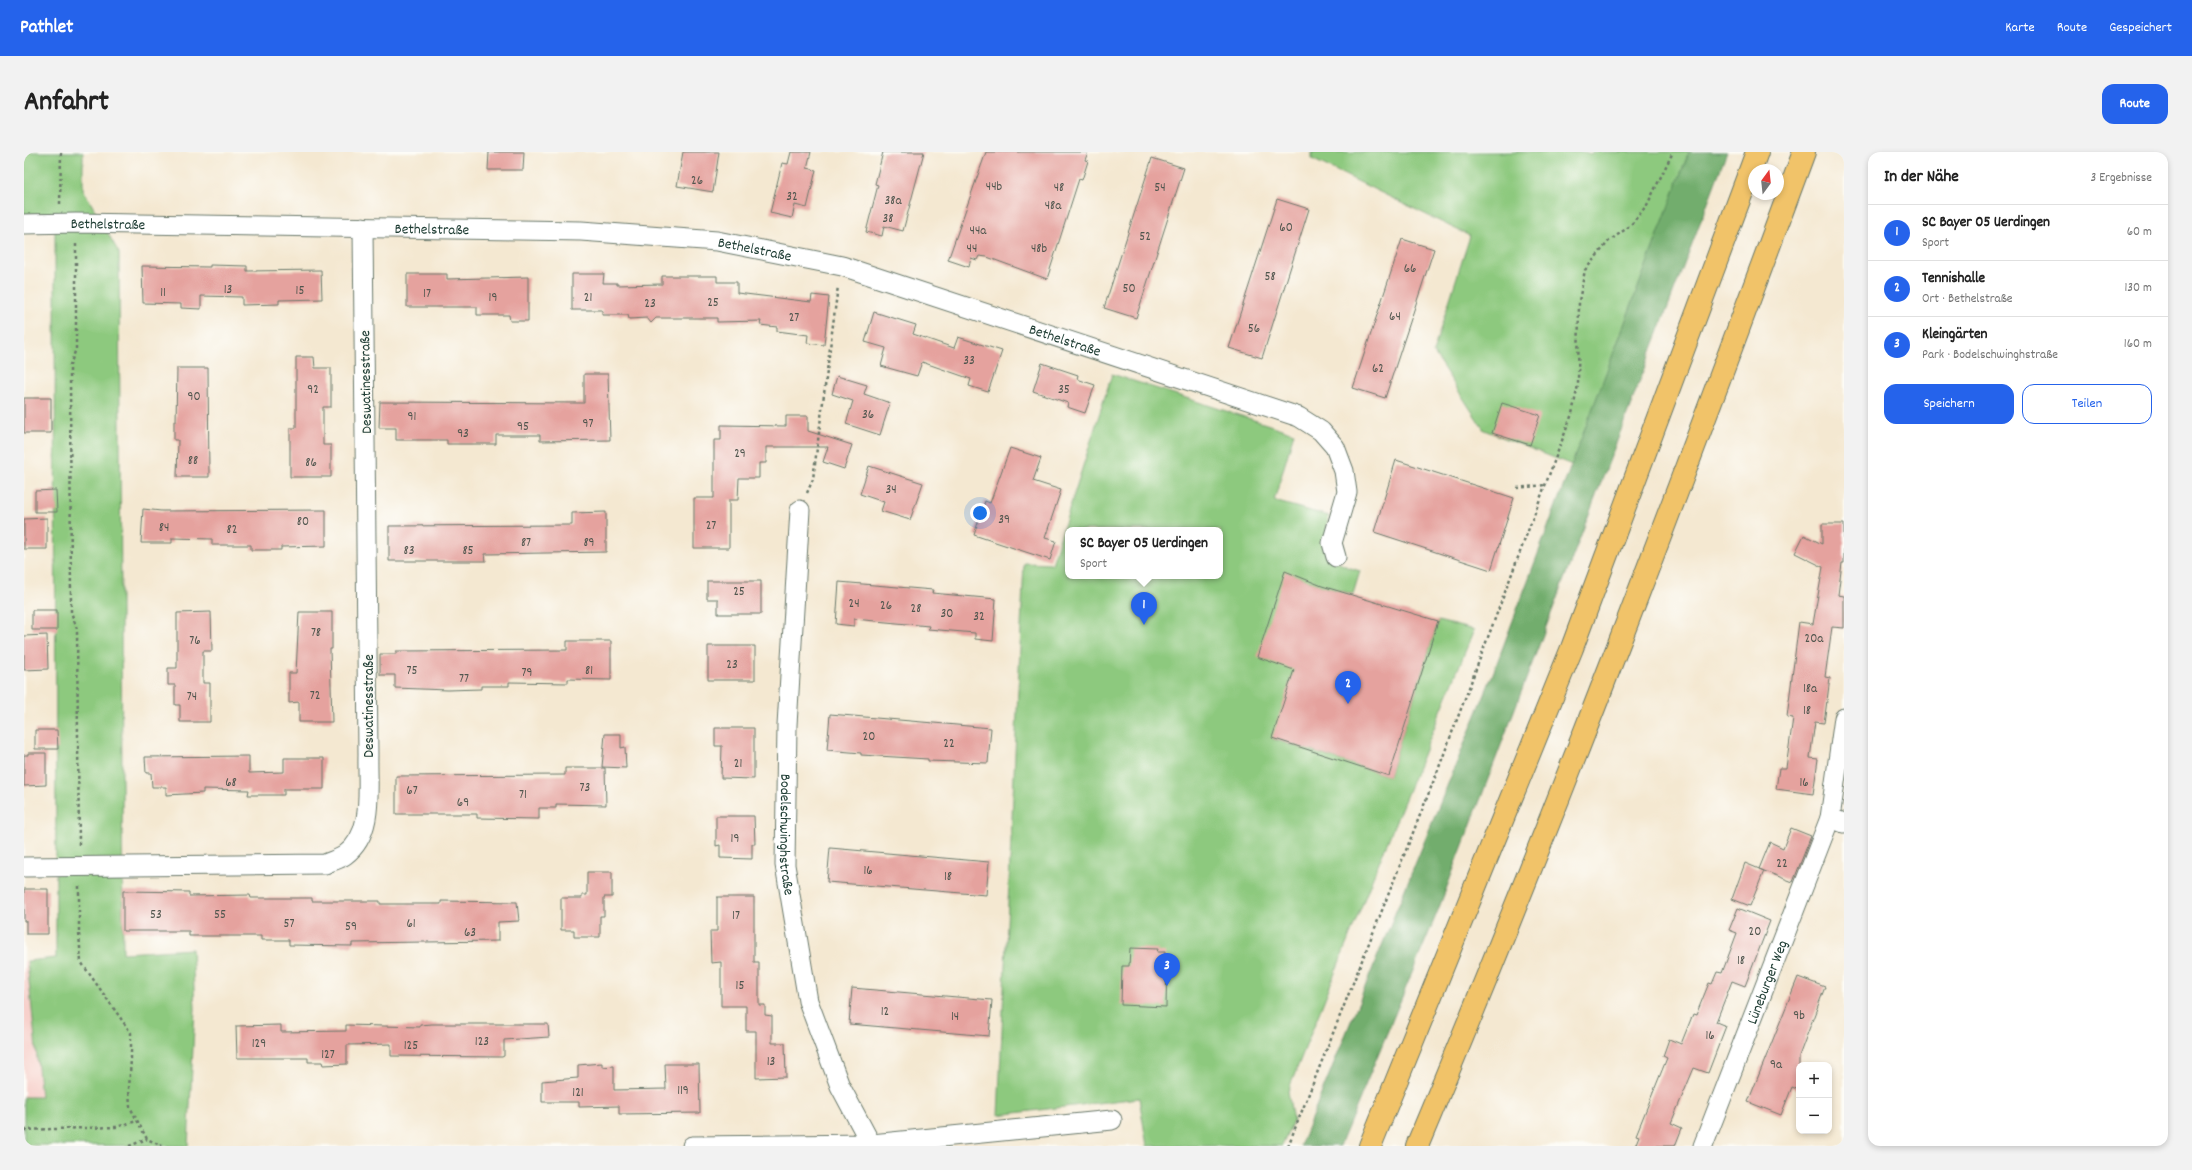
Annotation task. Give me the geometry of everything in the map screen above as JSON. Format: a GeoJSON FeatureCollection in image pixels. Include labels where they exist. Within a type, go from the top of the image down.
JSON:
{"type":"FeatureCollection","features":[{"type":"Feature","properties":{"kind":"highway"},"geometry":{"type":"LineString","coordinates":[[1370,1146],[1572,648],[1757,152]]}},
{"type":"Feature","properties":{"kind":"highway"},"geometry":{"type":"LineString","coordinates":[[1418,1146],[1471,1018],[1612,663],[1803,154]]}},
{"type":"Feature","properties":{"kind":"street","name":"Bethelstraße"},"geometry":{"type":"LineString","coordinates":[[24,224],[76,223],[363,227],[581,232],[717,241],[842,266],[1299,417],[1321,431],[1335,447],[1344,471],[1347,492],[1332,543],[1336,557]]}},
{"type":"Feature","properties":{"kind":"street","name":"Deswatinesstraße"},"geometry":{"type":"LineString","coordinates":[[24,867],[325,864],[345,855],[360,839],[366,821],[368,755],[367,506],[363,227]]}},
{"type":"Feature","properties":{"kind":"street","name":"Bodelschwinghstraße"},"geometry":{"type":"LineString","coordinates":[[800,510],[787,725],[785,865],[808,1001],[840,1086],[872,1145]]}},
{"type":"Feature","properties":{"kind":"street","name":"Lüneburger Weg"},"geometry":{"type":"LineString","coordinates":[[1703,1146],[1837,820],[1844,718]]}},
{"type":"Feature","properties":{"kind":"street"},"geometry":{"type":"LineString","coordinates":[[692,1146],[872,1145],[1112,1120]]}},
{"type":"Feature","properties":{"kind":"path"},"geometry":{"type":"LineString","coordinates":[[61,152],[60,209],[76,223],[76,349],[70,365],[71,612],[77,629],[79,867],[78,933],[81,962],[131,1033],[132,1058],[129,1089],[130,1107],[147,1139],[162,1146]]}},
{"type":"Feature","properties":{"kind":"path"},"geometry":{"type":"LineString","coordinates":[[1288,1146],[1438,770],[1572,414],[1578,385],[1579,300],[1584,270],[1608,241],[1630,226],[1647,205],[1673,152]]}},
{"type":"Feature","properties":{"kind":"path"},"geometry":{"type":"LineString","coordinates":[[800,510],[813,479],[836,297],[842,266]]}},
{"type":"Feature","properties":{"kind":"path"},"geometry":{"type":"LineString","coordinates":[[1517,488],[1545,485]]}},
{"type":"Feature","properties":{"kind":"path"},"geometry":{"type":"LineString","coordinates":[[24,1130],[116,1127],[136,1120]]}},
{"type":"Feature","properties":{"kind":"path"},"geometry":{"type":"LineString","coordinates":[[129,1146],[147,1139]]}},
{"type":"Feature","properties":{"kind":"shaded area"},"geometry":{"type":"Polygon","coordinates":[[[24,961],[27,961],[41,1097],[24,1097],[24,961]]]}},
{"type":"Feature","properties":{"kind":"green space"},"geometry":{"type":"Polygon","coordinates":[[[24,152],[83,152],[83,189],[119,253],[123,953],[192,949],[195,1008],[188,1146],[24,1145],[24,1097],[41,1097],[27,961],[56,958],[55,213],[24,214],[24,152]]]}},
{"type":"Feature","properties":{"kind":"green space"},"geometry":{"type":"Polygon","coordinates":[[[1312,152],[1584,152],[1591,154],[1592,152],[1689,152],[1572,465],[1484,430],[1433,352],[1470,236],[1312,159],[1312,152]]]}},
{"type":"Feature","properties":{"kind":"green space"},"geometry":{"type":"Polygon","coordinates":[[[1689,152],[1727,152],[1437,913],[1340,1146],[1300,1146],[1492,676],[1689,152]]]}},
{"type":"Feature","properties":{"kind":"green space"},"geometry":{"type":"Polygon","coordinates":[[[1112,374],[1294,433],[1274,501],[1329,516],[1326,538],[1329,552],[1339,563],[1360,571],[1353,594],[1322,586],[1286,572],[1294,670],[1273,739],[1389,776],[1438,621],[1474,630],[1288,1091],[1293,1121],[1282,1146],[1147,1146],[1139,1098],[998,1115],[1024,563],[1052,564],[1112,374]]]}},
{"type":"Feature","properties":{"kind":"building"},"geometry":{"type":"Polygon","coordinates":[[[489,152],[524,152],[523,170],[488,170],[489,152]]]}},
{"type":"Feature","properties":{"kind":"building"},"geometry":{"type":"Polygon","coordinates":[[[683,152],[719,152],[713,192],[677,186],[683,152]]]}},
{"type":"Feature","properties":{"kind":"building"},"geometry":{"type":"Polygon","coordinates":[[[791,152],[811,152],[807,168],[816,170],[807,208],[795,205],[792,218],[770,213],[782,163],[788,164],[791,152]]]}},
{"type":"Feature","properties":{"kind":"building"},"geometry":{"type":"Polygon","coordinates":[[[883,152],[924,152],[903,231],[884,226],[882,236],[866,232],[878,185],[875,184],[883,152]]]}},
{"type":"Feature","properties":{"kind":"building"},"geometry":{"type":"Polygon","coordinates":[[[986,152],[1088,152],[1085,160],[1088,161],[1082,180],[1079,179],[1047,279],[987,257],[979,256],[977,260],[971,258],[969,267],[948,260],[986,152]]]}},
{"type":"Feature","properties":{"kind":"building"},"geometry":{"type":"Polygon","coordinates":[[[1152,158],[1184,168],[1136,318],[1104,308],[1152,158]]]}},
{"type":"Feature","properties":{"kind":"building"},"geometry":{"type":"Polygon","coordinates":[[[1277,199],[1309,209],[1262,358],[1229,348],[1277,199]]]}},
{"type":"Feature","properties":{"kind":"building"},"geometry":{"type":"Polygon","coordinates":[[[1402,239],[1434,249],[1385,398],[1353,388],[1402,239]]]}},
{"type":"Feature","properties":{"kind":"building"},"geometry":{"type":"Polygon","coordinates":[[[210,265],[247,266],[247,271],[321,270],[322,299],[279,300],[279,304],[242,305],[242,297],[201,296],[201,309],[181,308],[181,304],[143,303],[142,266],[210,267],[210,265]]]}},
{"type":"Feature","properties":{"kind":"building"},"geometry":{"type":"Polygon","coordinates":[[[407,274],[447,274],[447,279],[528,277],[528,321],[510,321],[509,315],[477,315],[477,307],[407,307],[407,274]]]}},
{"type":"Feature","properties":{"kind":"building"},"geometry":{"type":"Polygon","coordinates":[[[572,274],[604,274],[603,283],[617,283],[617,285],[662,284],[662,276],[717,276],[717,282],[737,282],[737,293],[811,302],[812,295],[829,297],[824,345],[807,343],[808,335],[777,331],[777,327],[760,325],[761,321],[717,322],[717,318],[656,318],[651,323],[647,318],[629,319],[628,315],[602,315],[602,310],[572,310],[572,274]]]}},
{"type":"Feature","properties":{"kind":"building"},"geometry":{"type":"Polygon","coordinates":[[[874,312],[916,325],[913,334],[954,348],[958,337],[1002,351],[988,392],[969,386],[971,379],[922,362],[917,376],[881,366],[886,348],[865,342],[874,312]]]}},
{"type":"Feature","properties":{"kind":"building"},"geometry":{"type":"Polygon","coordinates":[[[296,357],[314,357],[315,368],[331,368],[331,407],[323,407],[323,445],[331,445],[331,477],[290,477],[290,428],[296,428],[296,357]]]}},
{"type":"Feature","properties":{"kind":"building"},"geometry":{"type":"Polygon","coordinates":[[[1042,363],[1078,375],[1077,379],[1095,385],[1085,413],[1067,407],[1068,403],[1033,391],[1042,363]]]}},
{"type":"Feature","properties":{"kind":"building"},"geometry":{"type":"Polygon","coordinates":[[[177,368],[208,368],[209,477],[177,477],[178,440],[174,440],[174,422],[176,422],[177,368]]]}},
{"type":"Feature","properties":{"kind":"building"},"geometry":{"type":"Polygon","coordinates":[[[584,374],[608,374],[610,440],[540,441],[540,435],[496,435],[496,444],[447,444],[447,440],[396,440],[396,428],[379,428],[380,402],[584,403],[584,374]]]}},
{"type":"Feature","properties":{"kind":"building"},"geometry":{"type":"Polygon","coordinates":[[[837,376],[867,385],[864,394],[890,403],[880,435],[846,424],[853,401],[832,394],[837,376]]]}},
{"type":"Feature","properties":{"kind":"building"},"geometry":{"type":"Polygon","coordinates":[[[24,398],[51,398],[51,433],[24,433],[24,398]]]}},
{"type":"Feature","properties":{"kind":"building"},"geometry":{"type":"Polygon","coordinates":[[[1502,403],[1540,415],[1530,445],[1492,433],[1502,403]]]}},
{"type":"Feature","properties":{"kind":"building"},"geometry":{"type":"Polygon","coordinates":[[[786,416],[808,416],[808,431],[852,445],[844,469],[823,462],[828,447],[766,447],[766,463],[759,463],[759,478],[739,478],[738,500],[729,500],[729,548],[694,548],[694,498],[714,498],[714,440],[721,440],[721,425],[786,426],[786,416]]]}},
{"type":"Feature","properties":{"kind":"building"},"geometry":{"type":"Polygon","coordinates":[[[1010,448],[1041,458],[1033,481],[1061,490],[1045,538],[1056,541],[1050,560],[974,535],[985,501],[990,503],[1010,448]]]}},
{"type":"Feature","properties":{"kind":"building"},"geometry":{"type":"Polygon","coordinates":[[[1396,460],[1514,498],[1491,570],[1374,532],[1396,460]]]}},
{"type":"Feature","properties":{"kind":"building"},"geometry":{"type":"Polygon","coordinates":[[[869,466],[923,483],[910,520],[881,511],[884,502],[860,494],[869,466]]]}},
{"type":"Feature","properties":{"kind":"building"},"geometry":{"type":"Polygon","coordinates":[[[56,490],[57,512],[35,512],[35,491],[56,490]]]}},
{"type":"Feature","properties":{"kind":"building"},"geometry":{"type":"Polygon","coordinates":[[[143,509],[161,511],[326,510],[326,546],[281,547],[281,550],[251,550],[251,545],[212,545],[212,539],[172,538],[172,543],[141,543],[143,509]]]}},
{"type":"Feature","properties":{"kind":"building"},"geometry":{"type":"Polygon","coordinates":[[[606,512],[606,552],[485,554],[486,561],[389,561],[389,526],[572,525],[572,513],[606,512]]]}},
{"type":"Feature","properties":{"kind":"building"},"geometry":{"type":"Polygon","coordinates":[[[47,518],[47,549],[24,549],[24,519],[47,518]]]}},
{"type":"Feature","properties":{"kind":"building"},"geometry":{"type":"Polygon","coordinates":[[[1822,524],[1844,524],[1844,563],[1842,563],[1838,595],[1844,596],[1844,628],[1832,627],[1825,677],[1830,678],[1824,723],[1815,722],[1810,758],[1818,759],[1813,794],[1776,789],[1779,768],[1786,768],[1793,718],[1787,717],[1799,622],[1813,624],[1823,567],[1795,553],[1804,535],[1822,544],[1822,524]]]}},
{"type":"Feature","properties":{"kind":"building"},"geometry":{"type":"Polygon","coordinates":[[[1285,571],[1322,586],[1438,621],[1389,776],[1272,738],[1294,670],[1257,657],[1285,571]]]}},
{"type":"Feature","properties":{"kind":"building"},"geometry":{"type":"Polygon","coordinates":[[[707,581],[761,581],[761,614],[718,614],[718,599],[707,599],[707,581]]]}},
{"type":"Feature","properties":{"kind":"building"},"geometry":{"type":"Polygon","coordinates":[[[839,582],[933,590],[932,593],[996,599],[993,641],[975,639],[975,633],[928,629],[929,626],[854,619],[854,626],[836,624],[839,582]]]}},
{"type":"Feature","properties":{"kind":"building"},"geometry":{"type":"Polygon","coordinates":[[[32,610],[57,610],[57,630],[32,630],[32,610]]]}},
{"type":"Feature","properties":{"kind":"building"},"geometry":{"type":"Polygon","coordinates":[[[211,612],[212,651],[203,651],[203,683],[210,683],[210,722],[180,722],[180,705],[175,705],[175,685],[168,685],[168,668],[177,668],[177,613],[211,612]]]}},
{"type":"Feature","properties":{"kind":"building"},"geometry":{"type":"Polygon","coordinates":[[[299,612],[332,612],[332,649],[330,649],[332,722],[299,722],[299,702],[289,703],[289,673],[296,673],[299,612]]]}},
{"type":"Feature","properties":{"kind":"building"},"geometry":{"type":"Polygon","coordinates":[[[47,635],[48,669],[24,670],[24,636],[47,635]]]}},
{"type":"Feature","properties":{"kind":"building"},"geometry":{"type":"Polygon","coordinates":[[[567,641],[611,641],[611,680],[568,679],[568,683],[509,682],[509,686],[481,686],[481,689],[448,690],[395,688],[395,675],[380,675],[380,654],[396,654],[396,651],[567,650],[567,641]]]}},
{"type":"Feature","properties":{"kind":"building"},"geometry":{"type":"Polygon","coordinates":[[[708,646],[755,646],[755,680],[708,680],[708,646]]]}},
{"type":"Feature","properties":{"kind":"building"},"geometry":{"type":"Polygon","coordinates":[[[830,714],[991,728],[988,763],[928,761],[928,759],[861,755],[861,753],[827,750],[830,714]]]}},
{"type":"Feature","properties":{"kind":"building"},"geometry":{"type":"Polygon","coordinates":[[[715,728],[754,728],[754,779],[721,778],[722,746],[715,746],[715,728]]]}},
{"type":"Feature","properties":{"kind":"building"},"geometry":{"type":"Polygon","coordinates":[[[35,730],[57,730],[58,749],[35,749],[35,730]]]}},
{"type":"Feature","properties":{"kind":"building"},"geometry":{"type":"Polygon","coordinates":[[[605,734],[621,734],[621,748],[625,747],[626,768],[602,767],[605,734]]]}},
{"type":"Feature","properties":{"kind":"building"},"geometry":{"type":"Polygon","coordinates":[[[28,753],[46,753],[46,785],[24,786],[24,755],[28,755],[28,753]]]}},
{"type":"Feature","properties":{"kind":"building"},"geometry":{"type":"Polygon","coordinates":[[[249,756],[249,773],[284,772],[284,758],[324,758],[324,789],[284,789],[284,795],[248,795],[249,790],[203,789],[203,793],[166,795],[166,787],[152,787],[151,773],[146,773],[145,757],[249,756]]]}},
{"type":"Feature","properties":{"kind":"building"},"geometry":{"type":"Polygon","coordinates":[[[565,768],[605,768],[606,805],[556,804],[556,808],[539,808],[539,819],[477,818],[477,814],[396,814],[396,776],[565,775],[565,768]]]}},
{"type":"Feature","properties":{"kind":"building"},"geometry":{"type":"Polygon","coordinates":[[[716,816],[754,816],[755,844],[752,844],[752,859],[720,858],[720,845],[716,846],[716,816]]]}},
{"type":"Feature","properties":{"kind":"building"},"geometry":{"type":"Polygon","coordinates":[[[1791,828],[1811,836],[1793,882],[1759,869],[1770,842],[1783,848],[1791,828]]]}},
{"type":"Feature","properties":{"kind":"building"},"geometry":{"type":"Polygon","coordinates":[[[830,848],[989,862],[986,895],[827,882],[830,848]]]}},
{"type":"Feature","properties":{"kind":"building"},"geometry":{"type":"Polygon","coordinates":[[[1745,863],[1764,871],[1750,906],[1732,899],[1745,863]]]}},
{"type":"Feature","properties":{"kind":"building"},"geometry":{"type":"Polygon","coordinates":[[[587,872],[612,872],[612,897],[604,897],[604,916],[600,916],[600,937],[574,937],[574,930],[561,930],[561,898],[582,898],[582,895],[587,895],[587,872]]]}},
{"type":"Feature","properties":{"kind":"building"},"geometry":{"type":"Polygon","coordinates":[[[24,889],[48,889],[48,934],[26,934],[26,921],[24,921],[24,889]]]}},
{"type":"Feature","properties":{"kind":"building"},"geometry":{"type":"Polygon","coordinates":[[[123,891],[189,892],[189,896],[250,895],[251,898],[312,898],[312,901],[380,901],[380,904],[441,904],[441,901],[517,902],[519,921],[498,922],[498,941],[352,943],[352,946],[289,945],[289,940],[261,940],[261,936],[189,936],[189,931],[123,931],[123,891]]]}},
{"type":"Feature","properties":{"kind":"building"},"geometry":{"type":"Polygon","coordinates":[[[717,897],[754,897],[754,962],[759,962],[759,1005],[765,1005],[765,1015],[772,1016],[772,1043],[785,1043],[786,1077],[756,1078],[756,1031],[746,1031],[746,1006],[721,1006],[721,962],[711,963],[710,931],[717,931],[717,897]]]}},
{"type":"Feature","properties":{"kind":"building"},"geometry":{"type":"Polygon","coordinates":[[[1738,908],[1770,921],[1745,986],[1732,981],[1716,1022],[1726,1026],[1708,1073],[1694,1068],[1671,1123],[1682,1128],[1675,1146],[1635,1146],[1639,1136],[1636,1135],[1667,1058],[1663,1056],[1669,1039],[1681,1044],[1693,1014],[1696,1015],[1709,983],[1712,984],[1717,972],[1722,973],[1737,933],[1729,930],[1738,908]]]}},
{"type":"Feature","properties":{"kind":"building"},"geometry":{"type":"Polygon","coordinates":[[[1130,948],[1158,949],[1157,952],[1165,952],[1165,958],[1167,958],[1166,1007],[1121,1005],[1122,966],[1129,966],[1130,948]]]}},
{"type":"Feature","properties":{"kind":"building"},"geometry":{"type":"Polygon","coordinates":[[[1798,977],[1825,987],[1799,1056],[1799,1062],[1796,1062],[1796,1089],[1792,1087],[1781,1115],[1748,1102],[1798,977]]]}},
{"type":"Feature","properties":{"kind":"building"},"geometry":{"type":"Polygon","coordinates":[[[852,988],[992,1000],[989,1036],[849,1024],[852,988]]]}},
{"type":"Feature","properties":{"kind":"building"},"geometry":{"type":"Polygon","coordinates":[[[548,1024],[549,1037],[504,1040],[504,1056],[502,1057],[391,1056],[391,1044],[347,1045],[347,1064],[323,1065],[322,1062],[308,1062],[308,1058],[237,1058],[236,1026],[281,1025],[281,1032],[346,1031],[346,1025],[420,1027],[420,1025],[548,1024]]]}},
{"type":"Feature","properties":{"kind":"building"},"geometry":{"type":"Polygon","coordinates":[[[602,1063],[602,1067],[614,1066],[614,1090],[666,1089],[665,1064],[699,1064],[700,1113],[619,1114],[619,1106],[579,1107],[579,1102],[542,1102],[542,1081],[578,1078],[578,1065],[602,1063]]]}},
{"type":"Feature","properties":{"kind":"place","name":"SC Bayer 05 Uerdingen"},"geometry":{"type":"Point","coordinates":[1144,625]}},
{"type":"Feature","properties":{"kind":"place","name":"Tennishalle"},"geometry":{"type":"Point","coordinates":[1348,704]}},
{"type":"Feature","properties":{"kind":"place","name":"Kleingärten"},"geometry":{"type":"Point","coordinates":[1167,986]}}]}
